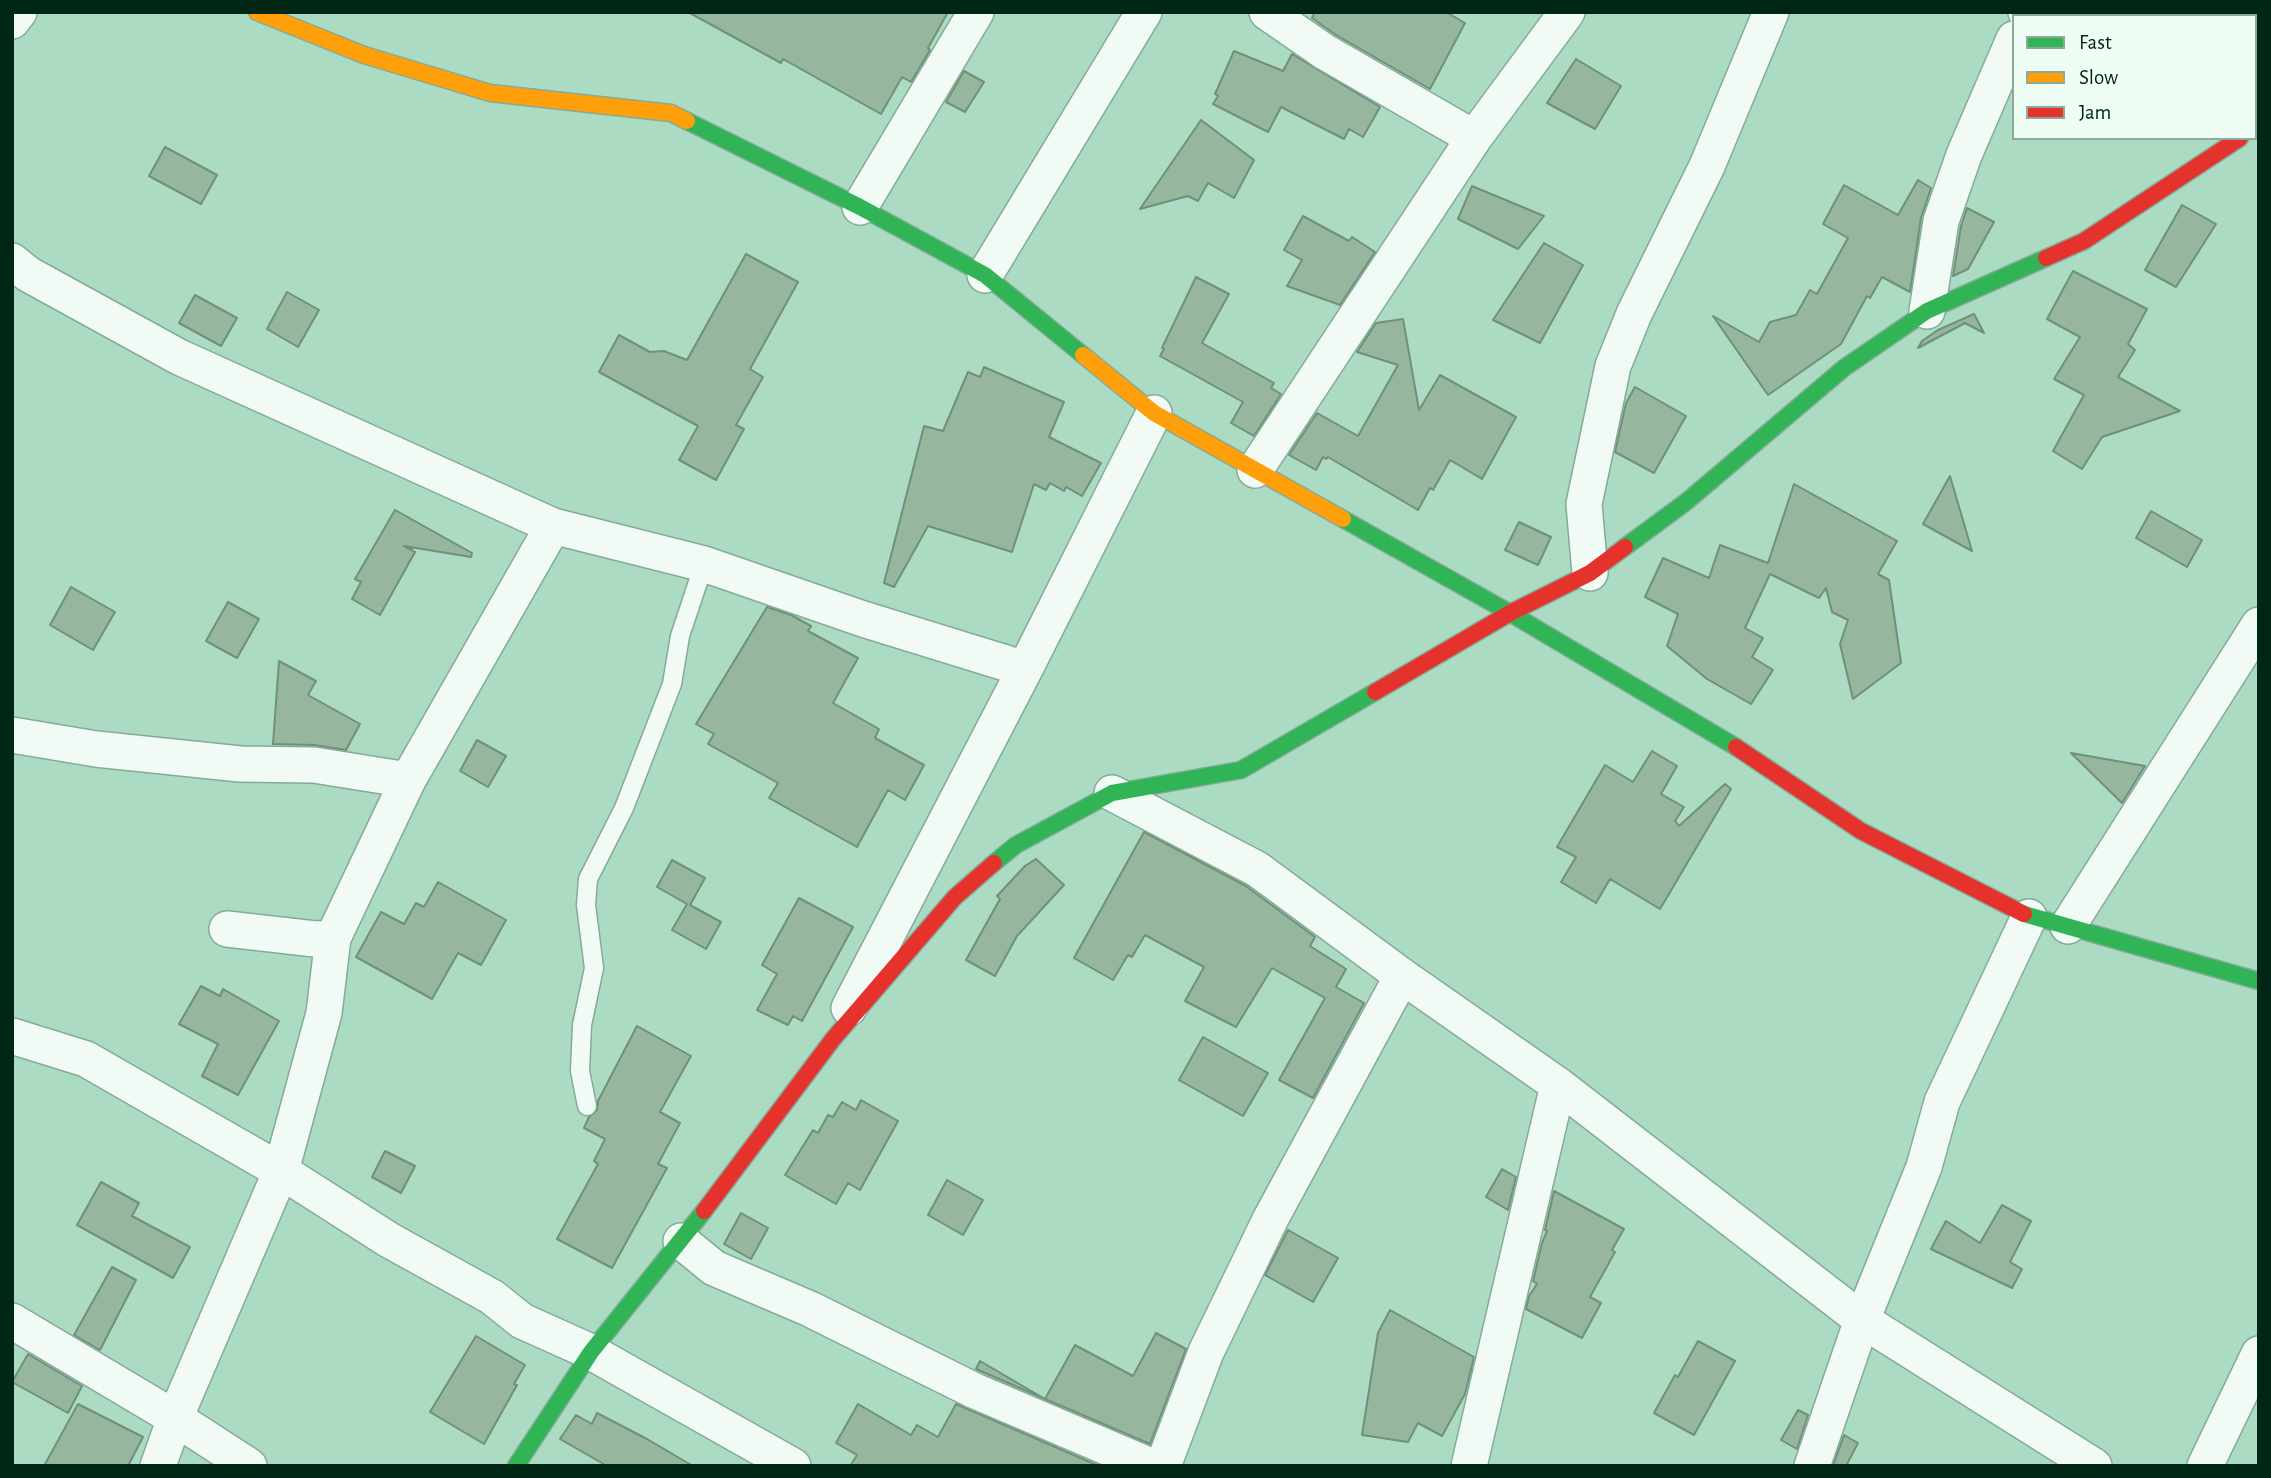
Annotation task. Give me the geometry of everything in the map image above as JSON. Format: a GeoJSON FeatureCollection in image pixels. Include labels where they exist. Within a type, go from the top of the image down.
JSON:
{"type":"FeatureCollection","features":[{"type":"Feature","properties":{"kind":"street"},"geometry":{"type":"LineString","coordinates":[[12,21],[19,12]]}},
{"type":"Feature","properties":{"kind":"street"},"geometry":{"type":"LineString","coordinates":[[257,12],[364,55],[490,93],[671,113],[860,207],[985,275],[1154,413],[1510,613],[1746,753],[1861,831],[2029,917],[2259,981]]}},
{"type":"Feature","properties":{"kind":"street"},"geometry":{"type":"LineString","coordinates":[[860,207],[976,12]]}},
{"type":"Feature","properties":{"kind":"street"},"geometry":{"type":"LineString","coordinates":[[985,275],[1144,12]]}},
{"type":"Feature","properties":{"kind":"street"},"geometry":{"type":"LineString","coordinates":[[1267,12],[1325,52],[1474,138]]}},
{"type":"Feature","properties":{"kind":"street"},"geometry":{"type":"LineString","coordinates":[[1255,470],[1474,138],[1567,12]]}},
{"type":"Feature","properties":{"kind":"street"},"geometry":{"type":"LineString","coordinates":[[1590,573],[1584,504],[1614,366],[1634,314],[1707,166],[1771,12]]}},
{"type":"Feature","properties":{"kind":"street"},"geometry":{"type":"LineString","coordinates":[[1927,311],[1941,221],[1964,155],[2012,44]]}},
{"type":"Feature","properties":{"kind":"street"},"geometry":{"type":"LineString","coordinates":[[516,1466],[591,1352],[681,1241],[833,1039],[956,897],[1016,845],[1112,793],[1241,770],[1510,613],[1590,573],[1686,502],[1844,368],[1927,311],[2084,241],[2237,140]]}},
{"type":"Feature","properties":{"kind":"street"},"geometry":{"type":"LineString","coordinates":[[12,261],[28,274],[179,357],[553,526],[704,564],[863,619],[1025,669]]}},
{"type":"Feature","properties":{"kind":"street"},"geometry":{"type":"LineString","coordinates":[[833,1039],[1154,413]]}},
{"type":"Feature","properties":{"kind":"street"},"geometry":{"type":"LineString","coordinates":[[158,1466],[175,1418],[281,1171],[324,1013],[333,938],[408,780],[553,526]]}},
{"type":"Feature","properties":{"kind":"street"},"geometry":{"type":"LineString","coordinates":[[2068,926],[2259,625]]}},
{"type":"Feature","properties":{"kind":"street"},"geometry":{"type":"LineString","coordinates":[[12,735],[96,749],[240,764],[314,765],[408,780]]}},
{"type":"Feature","properties":{"kind":"street"},"geometry":{"type":"LineString","coordinates":[[1112,793],[1257,869],[1402,976],[1558,1084],[1862,1320],[2094,1466]]}},
{"type":"Feature","properties":{"kind":"street"},"geometry":{"type":"LineString","coordinates":[[1812,1466],[1862,1320],[1924,1167],[1942,1102],[2029,917]]}},
{"type":"Feature","properties":{"kind":"street"},"geometry":{"type":"LineString","coordinates":[[227,929],[333,938]]}},
{"type":"Feature","properties":{"kind":"street"},"geometry":{"type":"LineString","coordinates":[[1163,1466],[1206,1352],[1271,1218],[1402,976]]}},
{"type":"Feature","properties":{"kind":"street"},"geometry":{"type":"LineString","coordinates":[[12,1036],[86,1059],[281,1171],[389,1240],[492,1297],[522,1321],[591,1352],[793,1466]]}},
{"type":"Feature","properties":{"kind":"street"},"geometry":{"type":"LineString","coordinates":[[1469,1466],[1558,1084]]}},
{"type":"Feature","properties":{"kind":"street"},"geometry":{"type":"LineString","coordinates":[[681,1241],[714,1268],[810,1309],[975,1391],[1151,1466]]}},
{"type":"Feature","properties":{"kind":"street"},"geometry":{"type":"LineString","coordinates":[[12,1321],[175,1418],[249,1466]]}},
{"type":"Feature","properties":{"kind":"street"},"geometry":{"type":"LineString","coordinates":[[2205,1466],[2259,1354]]}},
{"type":"Feature","properties":{"kind":"lane"},"geometry":{"type":"LineString","coordinates":[[587,1106],[580,1072],[582,1025],[594,968],[586,905],[588,879],[624,808],[672,684],[680,636],[704,564]]}},
{"type":"Feature","properties":{"kind":"building"},"geometry":{"type":"Polygon","coordinates":[[[688,12],[948,12],[911,82],[902,77],[881,114],[783,59],[781,63],[688,12]]]}},
{"type":"Feature","properties":{"kind":"building"},"geometry":{"type":"Polygon","coordinates":[[[1315,12],[1446,12],[1465,23],[1430,89],[1336,35],[1312,18],[1315,12]]]}},
{"type":"Feature","properties":{"kind":"building"},"geometry":{"type":"Polygon","coordinates":[[[1234,51],[1283,71],[1292,54],[1380,107],[1363,137],[1349,129],[1344,139],[1281,107],[1268,132],[1213,104],[1234,51]]]}},
{"type":"Feature","properties":{"kind":"building"},"geometry":{"type":"Polygon","coordinates":[[[1576,59],[1621,86],[1595,129],[1547,103],[1576,59]]]}},
{"type":"Feature","properties":{"kind":"building"},"geometry":{"type":"Polygon","coordinates":[[[964,71],[984,82],[965,112],[946,102],[964,71]]]}},
{"type":"Feature","properties":{"kind":"building"},"geometry":{"type":"Polygon","coordinates":[[[1201,120],[1254,160],[1234,198],[1208,183],[1198,201],[1188,196],[1140,209],[1201,120]]]}},
{"type":"Feature","properties":{"kind":"building"},"geometry":{"type":"Polygon","coordinates":[[[165,147],[217,175],[201,204],[149,176],[165,147]]]}},
{"type":"Feature","properties":{"kind":"building"},"geometry":{"type":"Polygon","coordinates":[[[1918,180],[1931,188],[1921,218],[1910,292],[1882,277],[1870,298],[1867,296],[1841,344],[1768,395],[1713,316],[1759,342],[1770,322],[1796,315],[1810,290],[1817,294],[1848,238],[1823,224],[1844,185],[1898,215],[1918,180]]]}},
{"type":"Feature","properties":{"kind":"building"},"geometry":{"type":"Polygon","coordinates":[[[1472,186],[1544,216],[1518,249],[1458,219],[1472,186]]]}},
{"type":"Feature","properties":{"kind":"building"},"geometry":{"type":"Polygon","coordinates":[[[2182,205],[2216,224],[2176,287],[2145,270],[2182,205]]]}},
{"type":"Feature","properties":{"kind":"building"},"geometry":{"type":"Polygon","coordinates":[[[1967,208],[1994,222],[1968,269],[1953,276],[1961,226],[1967,208]]]}},
{"type":"Feature","properties":{"kind":"building"},"geometry":{"type":"Polygon","coordinates":[[[1303,216],[1349,241],[1352,237],[1375,252],[1340,305],[1287,286],[1302,260],[1284,250],[1303,216]]]}},
{"type":"Feature","properties":{"kind":"building"},"geometry":{"type":"Polygon","coordinates":[[[1544,243],[1583,265],[1540,343],[1493,320],[1544,243]]]}},
{"type":"Feature","properties":{"kind":"building"},"geometry":{"type":"Polygon","coordinates":[[[746,254],[798,282],[750,369],[763,377],[736,425],[744,429],[716,480],[679,460],[698,426],[599,372],[619,335],[650,352],[664,351],[687,360],[746,254]]]}},
{"type":"Feature","properties":{"kind":"building"},"geometry":{"type":"Polygon","coordinates":[[[2073,271],[2147,309],[2128,344],[2135,350],[2118,377],[2180,411],[2102,437],[2082,469],[2053,451],[2084,395],[2054,379],[2080,337],[2047,319],[2073,271]]]}},
{"type":"Feature","properties":{"kind":"building"},"geometry":{"type":"Polygon","coordinates":[[[1196,277],[1229,294],[1202,343],[1274,383],[1271,388],[1281,394],[1254,436],[1231,423],[1243,402],[1160,356],[1196,277]]]}},
{"type":"Feature","properties":{"kind":"building"},"geometry":{"type":"Polygon","coordinates":[[[287,292],[319,310],[298,347],[267,329],[287,292]]]}},
{"type":"Feature","properties":{"kind":"building"},"geometry":{"type":"Polygon","coordinates":[[[195,295],[237,318],[221,346],[179,323],[195,295]]]}},
{"type":"Feature","properties":{"kind":"building"},"geometry":{"type":"Polygon","coordinates":[[[1974,314],[1984,333],[1965,323],[1918,348],[1922,341],[1938,330],[1974,314]]]}},
{"type":"Feature","properties":{"kind":"building"},"geometry":{"type":"Polygon","coordinates":[[[1403,319],[1419,410],[1440,375],[1516,417],[1482,479],[1450,460],[1418,510],[1328,457],[1323,457],[1316,470],[1289,455],[1317,413],[1358,436],[1398,365],[1357,352],[1376,323],[1403,319]]]}},
{"type":"Feature","properties":{"kind":"building"},"geometry":{"type":"Polygon","coordinates":[[[984,367],[1064,402],[1049,437],[1101,463],[1082,496],[1066,487],[1064,491],[1050,483],[1046,490],[1034,484],[1012,552],[928,526],[894,587],[884,583],[924,426],[943,431],[968,372],[980,377],[984,367]]]}},
{"type":"Feature","properties":{"kind":"building"},"geometry":{"type":"Polygon","coordinates":[[[1635,387],[1686,416],[1654,473],[1615,452],[1626,403],[1635,387]]]}},
{"type":"Feature","properties":{"kind":"building"},"geometry":{"type":"Polygon","coordinates":[[[1950,476],[1972,551],[1923,524],[1950,476]]]}},
{"type":"Feature","properties":{"kind":"building"},"geometry":{"type":"Polygon","coordinates":[[[1794,484],[1897,541],[1878,574],[1889,580],[1901,663],[1853,699],[1840,644],[1848,620],[1832,612],[1826,588],[1819,598],[1770,574],[1745,628],[1763,638],[1752,657],[1773,670],[1751,704],[1707,679],[1667,646],[1678,614],[1645,597],[1663,558],[1709,578],[1720,545],[1768,563],[1794,484]]]}},
{"type":"Feature","properties":{"kind":"building"},"geometry":{"type":"Polygon","coordinates":[[[395,510],[472,553],[471,557],[404,546],[415,552],[380,615],[352,599],[361,582],[355,579],[395,510]]]}},
{"type":"Feature","properties":{"kind":"building"},"geometry":{"type":"Polygon","coordinates":[[[2151,511],[2202,540],[2187,567],[2136,538],[2151,511]]]}},
{"type":"Feature","properties":{"kind":"building"},"geometry":{"type":"Polygon","coordinates":[[[1519,522],[1551,537],[1538,565],[1505,550],[1519,522]]]}},
{"type":"Feature","properties":{"kind":"building"},"geometry":{"type":"Polygon","coordinates":[[[71,587],[115,612],[93,650],[50,625],[71,587]]]}},
{"type":"Feature","properties":{"kind":"building"},"geometry":{"type":"Polygon","coordinates":[[[228,602],[259,619],[237,658],[206,641],[228,602]]]}},
{"type":"Feature","properties":{"kind":"building"},"geometry":{"type":"Polygon","coordinates":[[[767,607],[791,615],[811,626],[808,631],[858,658],[833,703],[879,729],[875,738],[924,765],[905,800],[888,790],[857,847],[769,798],[778,783],[708,744],[714,734],[696,724],[767,607]]]}},
{"type":"Feature","properties":{"kind":"building"},"geometry":{"type":"Polygon","coordinates":[[[279,661],[316,681],[308,695],[360,724],[346,750],[314,745],[273,744],[279,661]]]}},
{"type":"Feature","properties":{"kind":"building"},"geometry":{"type":"Polygon","coordinates":[[[477,740],[506,756],[488,787],[460,771],[477,740]]]}},
{"type":"Feature","properties":{"kind":"building"},"geometry":{"type":"Polygon","coordinates":[[[1652,751],[1677,766],[1661,794],[1684,807],[1675,821],[1679,826],[1725,784],[1731,789],[1660,909],[1610,879],[1596,903],[1561,882],[1576,857],[1557,847],[1605,765],[1633,782],[1652,751]]]}},
{"type":"Feature","properties":{"kind":"building"},"geometry":{"type":"Polygon","coordinates":[[[2071,753],[2145,766],[2122,803],[2071,753]]]}},
{"type":"Feature","properties":{"kind":"building"},"geometry":{"type":"Polygon","coordinates":[[[1144,832],[1246,886],[1315,937],[1310,946],[1346,969],[1336,987],[1364,1003],[1313,1098],[1279,1080],[1325,998],[1272,968],[1236,1027],[1185,1001],[1204,967],[1145,935],[1132,957],[1128,955],[1113,980],[1074,958],[1144,832]]]}},
{"type":"Feature","properties":{"kind":"building"},"geometry":{"type":"Polygon","coordinates":[[[1036,859],[1064,885],[1017,936],[995,976],[966,960],[1000,899],[997,896],[1025,866],[1036,859]]]}},
{"type":"Feature","properties":{"kind":"building"},"geometry":{"type":"Polygon","coordinates":[[[672,860],[705,878],[690,905],[721,922],[706,949],[672,930],[687,904],[657,887],[672,860]]]}},
{"type":"Feature","properties":{"kind":"building"},"geometry":{"type":"Polygon","coordinates":[[[438,882],[506,920],[481,965],[458,953],[432,999],[356,957],[381,912],[404,924],[416,903],[424,907],[438,882]]]}},
{"type":"Feature","properties":{"kind":"building"},"geometry":{"type":"Polygon","coordinates":[[[799,898],[853,927],[802,1021],[793,1016],[788,1025],[757,1010],[777,974],[762,965],[799,898]]]}},
{"type":"Feature","properties":{"kind":"building"},"geometry":{"type":"Polygon","coordinates":[[[201,986],[220,996],[223,989],[279,1021],[238,1095],[202,1076],[218,1044],[179,1024],[201,986]]]}},
{"type":"Feature","properties":{"kind":"building"},"geometry":{"type":"Polygon","coordinates":[[[637,1026],[691,1056],[660,1112],[680,1123],[658,1164],[667,1168],[612,1268],[557,1239],[598,1164],[594,1161],[605,1139],[584,1128],[589,1117],[597,1110],[598,1101],[637,1026]]]}},
{"type":"Feature","properties":{"kind":"building"},"geometry":{"type":"Polygon","coordinates":[[[1203,1037],[1268,1073],[1243,1116],[1179,1080],[1203,1037]]]}},
{"type":"Feature","properties":{"kind":"building"},"geometry":{"type":"Polygon","coordinates":[[[861,1100],[898,1121],[860,1190],[848,1183],[836,1204],[785,1175],[813,1130],[818,1133],[828,1115],[833,1117],[842,1102],[856,1110],[861,1100]]]}},
{"type":"Feature","properties":{"kind":"building"},"geometry":{"type":"Polygon","coordinates":[[[385,1151],[415,1166],[401,1193],[372,1177],[385,1151]]]}},
{"type":"Feature","properties":{"kind":"building"},"geometry":{"type":"Polygon","coordinates":[[[1502,1169],[1516,1177],[1508,1210],[1486,1197],[1502,1169]]]}},
{"type":"Feature","properties":{"kind":"building"},"geometry":{"type":"Polygon","coordinates":[[[947,1180],[983,1200],[963,1235],[928,1215],[947,1180]]]}},
{"type":"Feature","properties":{"kind":"building"},"geometry":{"type":"Polygon","coordinates":[[[101,1182],[139,1203],[132,1216],[190,1247],[173,1278],[77,1225],[101,1182]]]}},
{"type":"Feature","properties":{"kind":"building"},"geometry":{"type":"Polygon","coordinates":[[[1554,1191],[1624,1229],[1612,1250],[1615,1252],[1590,1297],[1601,1303],[1582,1338],[1526,1309],[1529,1296],[1537,1284],[1533,1281],[1547,1231],[1545,1230],[1554,1191]]]}},
{"type":"Feature","properties":{"kind":"building"},"geometry":{"type":"Polygon","coordinates":[[[2002,1205],[2031,1221],[2010,1262],[2022,1269],[2012,1288],[1931,1249],[1946,1221],[1980,1243],[2002,1205]]]}},
{"type":"Feature","properties":{"kind":"building"},"geometry":{"type":"Polygon","coordinates":[[[741,1213],[768,1228],[751,1259],[724,1244],[741,1213]]]}},
{"type":"Feature","properties":{"kind":"building"},"geometry":{"type":"Polygon","coordinates":[[[1288,1230],[1338,1258],[1313,1302],[1265,1275],[1288,1230]]]}},
{"type":"Feature","properties":{"kind":"building"},"geometry":{"type":"Polygon","coordinates":[[[112,1267],[136,1280],[100,1350],[74,1335],[112,1267]]]}},
{"type":"Feature","properties":{"kind":"building"},"geometry":{"type":"Polygon","coordinates":[[[1390,1310],[1474,1357],[1465,1394],[1442,1436],[1418,1423],[1408,1442],[1362,1435],[1378,1333],[1390,1310]]]}},
{"type":"Feature","properties":{"kind":"building"},"geometry":{"type":"Polygon","coordinates":[[[1156,1333],[1186,1349],[1150,1444],[1045,1399],[1075,1345],[1133,1376],[1156,1333]]]}},
{"type":"Feature","properties":{"kind":"building"},"geometry":{"type":"Polygon","coordinates":[[[476,1336],[525,1365],[514,1384],[517,1385],[484,1444],[430,1412],[476,1336]]]}},
{"type":"Feature","properties":{"kind":"building"},"geometry":{"type":"Polygon","coordinates":[[[1698,1341],[1735,1361],[1694,1435],[1654,1413],[1698,1341]]]}},
{"type":"Feature","properties":{"kind":"building"},"geometry":{"type":"Polygon","coordinates":[[[28,1354],[82,1386],[68,1413],[12,1382],[28,1354]]]}},
{"type":"Feature","properties":{"kind":"building"},"geometry":{"type":"Polygon","coordinates":[[[980,1361],[1045,1399],[976,1369],[980,1361]]]}},
{"type":"Feature","properties":{"kind":"building"},"geometry":{"type":"Polygon","coordinates":[[[78,1404],[143,1437],[128,1466],[44,1466],[78,1404]]]}},
{"type":"Feature","properties":{"kind":"building"},"geometry":{"type":"Polygon","coordinates":[[[858,1404],[911,1435],[917,1425],[938,1437],[956,1404],[1099,1466],[850,1466],[857,1455],[836,1443],[858,1404]]]}},
{"type":"Feature","properties":{"kind":"building"},"geometry":{"type":"Polygon","coordinates":[[[1798,1410],[1808,1415],[1797,1449],[1781,1440],[1798,1410]]]}},
{"type":"Feature","properties":{"kind":"building"},"geometry":{"type":"Polygon","coordinates":[[[597,1413],[693,1466],[607,1466],[560,1439],[576,1415],[592,1424],[597,1413]]]}},
{"type":"Feature","properties":{"kind":"building"},"geometry":{"type":"Polygon","coordinates":[[[1844,1435],[1858,1443],[1846,1466],[1833,1466],[1844,1435]]]}},
{"type":"Feature","properties":{"kind":"traffic: fast"},"geometry":{"type":"LineString","coordinates":[[687,121],[860,207],[985,275],[1083,355]]}},
{"type":"Feature","properties":{"kind":"traffic: fast"},"geometry":{"type":"LineString","coordinates":[[1625,547],[1686,502],[1844,368],[1927,311],[2046,258]]}},
{"type":"Feature","properties":{"kind":"traffic: fast"},"geometry":{"type":"LineString","coordinates":[[1343,519],[1510,613],[1736,747]]}},
{"type":"Feature","properties":{"kind":"traffic: fast"},"geometry":{"type":"LineString","coordinates":[[994,863],[1016,845],[1112,793],[1241,770],[1375,692]]}},
{"type":"Feature","properties":{"kind":"traffic: fast"},"geometry":{"type":"LineString","coordinates":[[2024,914],[2259,981]]}},
{"type":"Feature","properties":{"kind":"traffic: fast"},"geometry":{"type":"LineString","coordinates":[[516,1466],[591,1352],[704,1211]]}},
{"type":"Feature","properties":{"kind":"traffic: slow"},"geometry":{"type":"LineString","coordinates":[[257,12],[364,55],[490,93],[671,113],[687,121]]}},
{"type":"Feature","properties":{"kind":"traffic: slow"},"geometry":{"type":"LineString","coordinates":[[1083,355],[1154,413],[1343,519]]}},
{"type":"Feature","properties":{"kind":"traffic: jam"},"geometry":{"type":"LineString","coordinates":[[2046,258],[2084,241],[2237,140]]}},
{"type":"Feature","properties":{"kind":"traffic: jam"},"geometry":{"type":"LineString","coordinates":[[1375,692],[1510,613],[1590,573],[1625,547]]}},
{"type":"Feature","properties":{"kind":"traffic: jam"},"geometry":{"type":"LineString","coordinates":[[1736,747],[1861,831],[2024,914]]}},
{"type":"Feature","properties":{"kind":"traffic: jam"},"geometry":{"type":"LineString","coordinates":[[704,1211],[833,1039],[955,897],[994,863]]}}]}
